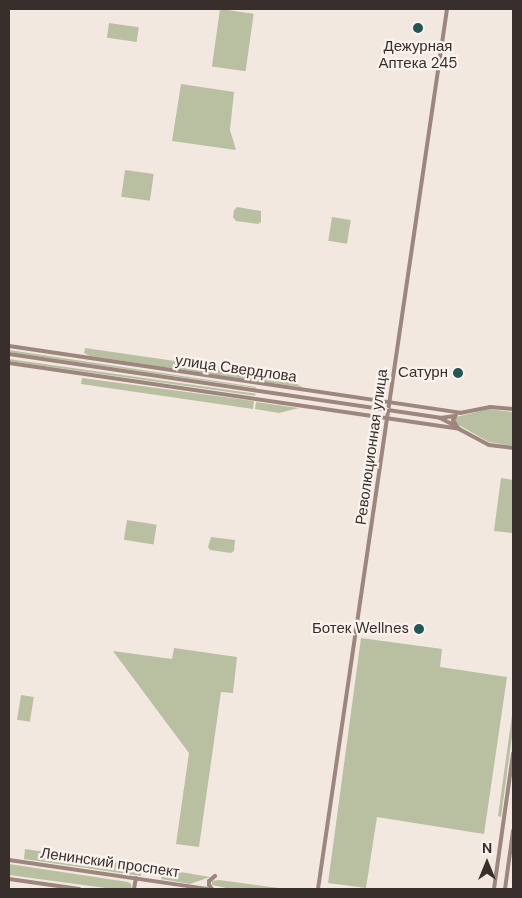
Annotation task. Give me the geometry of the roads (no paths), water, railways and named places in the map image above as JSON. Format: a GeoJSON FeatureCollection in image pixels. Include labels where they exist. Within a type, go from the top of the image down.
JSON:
{"type":"FeatureCollection","features":[{"type":"Feature","properties":{"kind":"main road","name":"Революционная улица"},"geometry":{"type":"LineString","coordinates":[[318,889],[447,9]]}},
{"type":"Feature","properties":{"kind":"main road","name":"улица Свердлова"},"geometry":{"type":"LineString","coordinates":[[9,346],[458,414]]}},
{"type":"Feature","properties":{"kind":"main road","name":"улица Свердлова"},"geometry":{"type":"LineString","coordinates":[[9,354],[440,418],[484,443],[513,448]]}},
{"type":"Feature","properties":{"kind":"main road","name":"улица Свердлова"},"geometry":{"type":"LineString","coordinates":[[9,362],[459,429]]}},
{"type":"Feature","properties":{"kind":"main road","name":"улица Свердлова"},"geometry":{"type":"LineString","coordinates":[[440,418],[490,407],[513,409]]}},
{"type":"Feature","properties":{"kind":"main road"},"geometry":{"type":"LineString","coordinates":[[454,426],[453,420],[458,414]]}},
{"type":"Feature","properties":{"kind":"main road"},"geometry":{"type":"LineString","coordinates":[[494,889],[513,753]]}},
{"type":"Feature","properties":{"kind":"main road"},"geometry":{"type":"LineString","coordinates":[[505,889],[513,831]]}},
{"type":"Feature","properties":{"kind":"main road","name":"Ленинский проспект"},"geometry":{"type":"LineString","coordinates":[[9,859],[207,889]]}},
{"type":"Feature","properties":{"kind":"main road"},"geometry":{"type":"LineString","coordinates":[[212,889],[209,886],[209,881],[215,876]]}},
{"type":"Feature","properties":{"kind":"main road"},"geometry":{"type":"LineString","coordinates":[[134,889],[136,878]]}},
{"type":"Feature","properties":{"kind":"main road","name":"Ленинский проспект"},"geometry":{"type":"LineString","coordinates":[[9,879],[79,889]]}},
{"type":"Feature","properties":{"kind":"place","name":"Дежурная Аптека 245"},"geometry":{"type":"Point","coordinates":[418,28]}},
{"type":"Feature","properties":{"kind":"place","name":"Сатурн"},"geometry":{"type":"Point","coordinates":[458,373]}},
{"type":"Feature","properties":{"kind":"place","name":"Ботек Wellnes"},"geometry":{"type":"Point","coordinates":[419,629]}}]}
